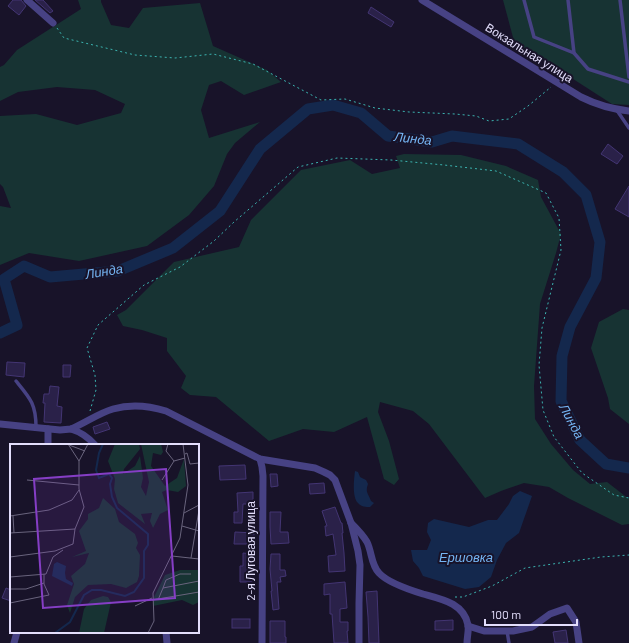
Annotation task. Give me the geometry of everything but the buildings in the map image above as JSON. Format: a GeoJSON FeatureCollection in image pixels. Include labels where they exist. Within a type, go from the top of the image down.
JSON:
{"type":"FeatureCollection","features":[{"type":"Feature","properties":{"kind":"street"},"geometry":{"type":"LineString","coordinates":[[27,0],[53,23]]}},
{"type":"Feature","properties":{"kind":"street","name":"Вокзальная улица"},"geometry":{"type":"LineString","coordinates":[[422,0],[581,97],[595,104],[616,110],[629,111]]}},
{"type":"Feature","properties":{"kind":"street"},"geometry":{"type":"LineString","coordinates":[[0,424],[60,430],[71,429],[114,408],[124,406],[156,408],[166,411],[260,459],[315,468],[330,475],[334,480],[351,523],[358,551],[360,565],[359,643]]}},
{"type":"Feature","properties":{"kind":"street"},"geometry":{"type":"LineString","coordinates":[[48,429],[48,444]]}},
{"type":"Feature","properties":{"kind":"street"},"geometry":{"type":"LineString","coordinates":[[71,429],[80,432],[94,444]]}},
{"type":"Feature","properties":{"kind":"street","name":"2-я Луговая улица"},"geometry":{"type":"LineString","coordinates":[[260,459],[263,476],[262,643]]}},
{"type":"Feature","properties":{"kind":"street"},"geometry":{"type":"LineString","coordinates":[[351,523],[367,542],[375,567],[386,580],[423,594],[442,599],[456,606],[461,611],[466,617],[468,626],[467,643]]}},
{"type":"Feature","properties":{"kind":"street"},"geometry":{"type":"LineString","coordinates":[[468,626],[484,631],[513,631],[532,627],[550,614],[567,608],[576,622],[579,643]]}},
{"type":"Feature","properties":{"kind":"street"},"geometry":{"type":"LineString","coordinates":[[14,643],[17,633]]}},
{"type":"Feature","properties":{"kind":"street"},"geometry":{"type":"LineString","coordinates":[[166,633],[167,643]]}},
{"type":"Feature","properties":{"kind":"lane"},"geometry":{"type":"LineString","coordinates":[[524,0],[534,37],[574,53],[588,69],[629,82]]}},
{"type":"Feature","properties":{"kind":"lane"},"geometry":{"type":"LineString","coordinates":[[568,0],[574,53]]}},
{"type":"Feature","properties":{"kind":"lane"},"geometry":{"type":"LineString","coordinates":[[620,0],[629,77]]}},
{"type":"Feature","properties":{"kind":"lane"},"geometry":{"type":"LineString","coordinates":[[616,110],[629,128]]}},
{"type":"Feature","properties":{"kind":"lane"},"geometry":{"type":"LineString","coordinates":[[16,381],[34,406],[36,428]]}},
{"type":"Feature","properties":{"kind":"lane"},"geometry":{"type":"LineString","coordinates":[[507,631],[509,643]]}},
{"type":"Feature","properties":{"kind":"path"},"geometry":{"type":"LineString","coordinates":[[53,23],[64,38],[135,55],[175,58],[213,54],[253,64],[321,100],[345,100],[375,108],[476,116],[489,121],[509,119],[557,83]]}},
{"type":"Feature","properties":{"kind":"path"},"geometry":{"type":"LineString","coordinates":[[87,422],[96,390],[95,375],[87,348],[98,325],[144,285],[180,267],[214,241],[298,167],[337,158],[391,160],[496,171],[546,193],[559,218],[561,250],[542,328],[539,365],[543,410],[554,437],[582,473],[614,495],[629,498]]}},
{"type":"Feature","properties":{"kind":"path"},"geometry":{"type":"LineString","coordinates":[[456,597],[464,597],[492,586],[525,568],[601,557],[629,555]]}},
{"type":"Feature","properties":{"kind":"green space"},"geometry":{"type":"Polygon","coordinates":[[[78,0],[101,0],[111,25],[129,28],[143,8],[200,3],[213,46],[267,70],[281,82],[244,95],[221,81],[209,85],[201,110],[209,138],[260,122],[235,143],[227,154],[214,186],[189,215],[147,246],[79,261],[29,253],[0,265],[0,206],[11,208],[3,187],[0,184],[0,116],[36,114],[77,125],[121,113],[125,104],[95,90],[57,87],[18,92],[0,101],[0,67],[4,65],[17,50],[81,9],[78,0]]]}},
{"type":"Feature","properties":{"kind":"green space"},"geometry":{"type":"Polygon","coordinates":[[[503,0],[629,0],[629,105],[612,104],[514,41],[503,0]]]}},
{"type":"Feature","properties":{"kind":"green space"},"geometry":{"type":"Polygon","coordinates":[[[404,154],[461,155],[506,166],[538,180],[541,197],[561,234],[540,304],[534,386],[535,419],[551,444],[573,470],[590,484],[607,482],[629,499],[629,524],[622,525],[549,487],[524,483],[485,498],[429,424],[413,411],[380,402],[378,412],[389,441],[399,479],[394,485],[384,479],[367,417],[334,432],[303,429],[269,441],[216,397],[190,395],[181,388],[186,376],[167,351],[167,338],[123,326],[117,315],[126,310],[174,262],[239,247],[251,220],[301,170],[350,160],[372,174],[400,168],[396,156],[404,154]]]}},
{"type":"Feature","properties":{"kind":"green space"},"geometry":{"type":"Polygon","coordinates":[[[623,309],[629,310],[629,424],[610,409],[608,398],[591,348],[599,322],[623,309]]]}},
{"type":"Feature","properties":{"kind":"water"},"geometry":{"type":"Polygon","coordinates":[[[355,471],[358,472],[360,477],[366,480],[368,484],[367,492],[371,501],[374,503],[370,507],[361,505],[356,500],[354,488],[355,471]]]}},
{"type":"Feature","properties":{"kind":"water","name":"Ершовка"},"geometry":{"type":"Polygon","coordinates":[[[520,491],[532,496],[519,533],[506,543],[497,560],[491,577],[479,587],[465,589],[423,576],[413,561],[411,550],[427,550],[431,540],[427,532],[428,523],[434,519],[469,527],[488,520],[497,520],[513,496],[520,491]]]}},
{"type":"Feature","properties":{"kind":"waterway","name":"Линда"},"geometry":{"type":"LineString","coordinates":[[0,333],[17,325],[4,279],[24,266],[50,277],[118,271],[173,248],[220,211],[260,149],[308,109],[333,105],[361,113],[388,136],[432,142],[452,136],[518,144],[563,172],[586,195],[600,242],[596,278],[570,327],[562,356],[561,401],[580,440],[606,464],[629,468]]}}]}
